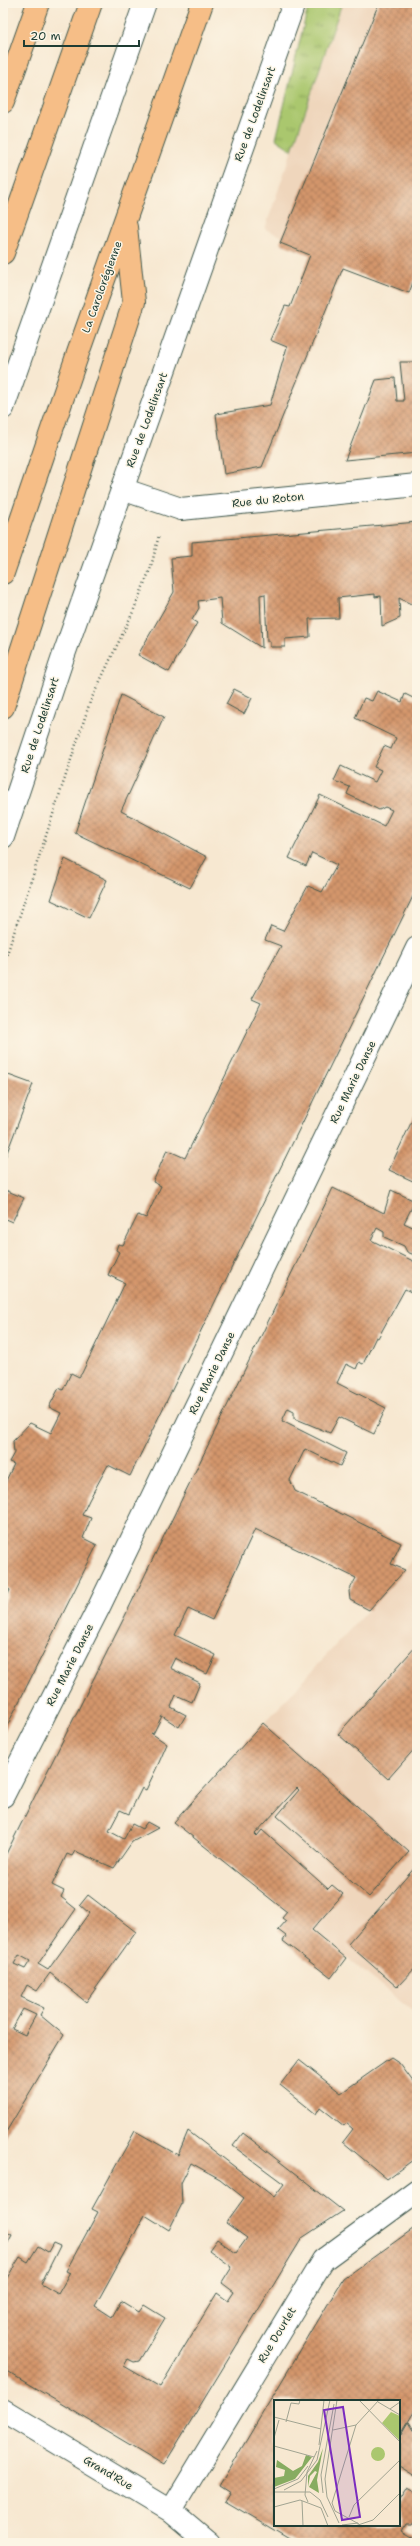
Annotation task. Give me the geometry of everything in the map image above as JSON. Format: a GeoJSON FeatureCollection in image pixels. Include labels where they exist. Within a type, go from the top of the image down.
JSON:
{"type":"FeatureCollection","features":[{"type":"Feature","properties":{"kind":"highway"},"geometry":{"type":"LineString","coordinates":[[3,102],[38,3]]}},
{"type":"Feature","properties":{"kind":"highway"},"geometry":{"type":"LineString","coordinates":[[3,253],[91,3]]}},
{"type":"Feature","properties":{"kind":"highway","name":"La Carolorégienne"},"geometry":{"type":"LineString","coordinates":[[3,573],[78,353],[126,222],[202,3]]}},
{"type":"Feature","properties":{"kind":"highway"},"geometry":{"type":"LineString","coordinates":[[3,706],[134,302],[126,222]]}},
{"type":"Feature","properties":{"kind":"street"},"geometry":{"type":"LineString","coordinates":[[3,408],[145,3]]}},
{"type":"Feature","properties":{"kind":"street","name":"Rue de Lodelinsart"},"geometry":{"type":"LineString","coordinates":[[3,837],[62,660],[294,3]]}},
{"type":"Feature","properties":{"kind":"street","name":"Rue du Roton"},"geometry":{"type":"LineString","coordinates":[[122,489],[181,509],[417,485]]}},
{"type":"Feature","properties":{"kind":"street","name":"Rue Marie Danse"},"geometry":{"type":"LineString","coordinates":[[3,1796],[98,1609],[417,948]]}},
{"type":"Feature","properties":{"kind":"street","name":"Rue Dourlet"},"geometry":{"type":"LineString","coordinates":[[172,2511],[323,2260],[417,2191]]}},
{"type":"Feature","properties":{"kind":"street","name":"Grand'Rue"},"geometry":{"type":"LineString","coordinates":[[3,2410],[172,2511],[208,2543]]}},
{"type":"Feature","properties":{"kind":"path"},"geometry":{"type":"LineString","coordinates":[[3,966],[90,702],[133,612],[151,566],[166,504]]}},
{"type":"Feature","properties":{"kind":"shaded area"},"geometry":{"type":"Polygon","coordinates":[[[342,3],[417,3],[417,264],[405,291],[265,229],[342,3]]]}},
{"type":"Feature","properties":{"kind":"shaded area"},"geometry":{"type":"Polygon","coordinates":[[[417,1556],[417,2015],[313,1930],[174,1822],[417,1556]]]}},
{"type":"Feature","properties":{"kind":"green space"},"geometry":{"type":"Polygon","coordinates":[[[309,3],[342,3],[292,150],[276,139],[309,3]]]}},
{"type":"Feature","properties":{"kind":"building"},"geometry":{"type":"Polygon","coordinates":[[[379,3],[417,3],[417,272],[409,293],[343,268],[262,467],[224,474],[216,414],[270,405],[287,347],[270,340],[285,306],[290,307],[310,255],[280,243],[379,3]]]}},
{"type":"Feature","properties":{"kind":"building"},"geometry":{"type":"Polygon","coordinates":[[[400,362],[417,362],[417,453],[345,460],[376,380],[395,378],[397,401],[404,401],[400,362]]]}},
{"type":"Feature","properties":{"kind":"building"},"geometry":{"type":"Polygon","coordinates":[[[417,522],[417,607],[399,598],[400,618],[382,626],[381,596],[375,597],[375,594],[338,598],[339,618],[309,619],[310,637],[285,639],[285,647],[270,647],[270,641],[267,641],[265,594],[260,595],[262,648],[222,623],[220,598],[198,601],[199,608],[192,620],[197,623],[169,672],[138,655],[174,592],[171,558],[192,556],[192,542],[417,522]]]}},
{"type":"Feature","properties":{"kind":"building"},"geometry":{"type":"Polygon","coordinates":[[[234,689],[252,698],[244,714],[226,704],[234,689]]]}},
{"type":"Feature","properties":{"kind":"building"},"geometry":{"type":"Polygon","coordinates":[[[377,691],[402,702],[405,694],[417,700],[417,888],[130,1476],[108,1465],[89,1500],[82,1515],[91,1518],[83,1538],[97,1545],[3,1734],[3,1604],[10,1590],[3,1586],[3,1487],[14,1464],[9,1462],[14,1453],[13,1441],[30,1423],[51,1433],[61,1413],[49,1407],[59,1388],[63,1390],[71,1373],[79,1377],[82,1373],[125,1283],[108,1275],[119,1252],[116,1250],[118,1244],[123,1245],[138,1215],[146,1218],[161,1186],[153,1182],[167,1150],[185,1158],[261,1003],[252,999],[281,946],[265,940],[271,926],[283,931],[308,886],[322,892],[337,865],[312,853],[306,866],[289,858],[320,795],[384,826],[392,810],[385,807],[379,810],[347,794],[350,787],[334,781],[341,766],[375,782],[381,770],[374,767],[384,746],[391,749],[396,738],[355,718],[364,698],[372,701],[377,691]]]}},
{"type":"Feature","properties":{"kind":"building"},"geometry":{"type":"Polygon","coordinates":[[[121,695],[164,717],[121,811],[207,857],[190,888],[75,833],[121,695]]]}},
{"type":"Feature","properties":{"kind":"building"},"geometry":{"type":"Polygon","coordinates":[[[65,859],[107,880],[89,918],[51,900],[65,859]]]}},
{"type":"Feature","properties":{"kind":"building"},"geometry":{"type":"Polygon","coordinates":[[[3,1073],[33,1084],[3,1163],[3,1073]]]}},
{"type":"Feature","properties":{"kind":"building"},"geometry":{"type":"Polygon","coordinates":[[[417,1110],[417,1183],[389,1170],[417,1110]]]}},
{"type":"Feature","properties":{"kind":"building"},"geometry":{"type":"Polygon","coordinates":[[[333,1188],[384,1213],[391,1190],[415,1201],[404,1223],[417,1229],[417,1256],[407,1252],[404,1246],[384,1237],[384,1232],[377,1228],[371,1240],[417,1263],[417,1289],[415,1294],[405,1289],[378,1338],[376,1337],[363,1364],[359,1362],[356,1369],[346,1364],[337,1383],[386,1408],[374,1434],[339,1417],[330,1433],[294,1418],[294,1411],[288,1408],[282,1421],[346,1453],[340,1466],[305,1449],[290,1480],[295,1491],[401,1543],[391,1564],[405,1570],[369,1610],[350,1600],[349,1591],[356,1578],[255,1529],[212,1620],[188,1609],[175,1635],[216,1655],[207,1674],[175,1658],[170,1668],[200,1683],[192,1702],[176,1695],[171,1707],[186,1715],[179,1727],[162,1716],[153,1734],[151,1733],[167,1744],[146,1790],[142,1788],[129,1814],[120,1810],[109,1831],[124,1839],[132,1824],[142,1829],[147,1822],[158,1828],[132,1842],[114,1868],[75,1851],[72,1856],[67,1854],[52,1885],[64,1891],[61,1897],[76,1909],[38,1964],[48,1970],[89,1913],[80,1905],[88,1895],[136,1932],[86,2002],[50,1973],[37,1991],[27,1985],[21,1997],[44,2008],[40,2015],[64,2035],[3,2137],[3,1860],[127,1612],[333,1188]],[[19,1955],[14,1964],[25,1969],[30,1961],[19,1955]],[[23,2009],[12,2029],[25,2035],[36,2015],[23,2009]]]}},
{"type":"Feature","properties":{"kind":"building"},"geometry":{"type":"Polygon","coordinates":[[[3,1189],[24,1198],[12,1222],[3,1218],[3,1189]]]}},
{"type":"Feature","properties":{"kind":"building"},"geometry":{"type":"Polygon","coordinates":[[[417,1645],[417,1746],[388,1779],[338,1734],[417,1645]]]}},
{"type":"Feature","properties":{"kind":"building"},"geometry":{"type":"Polygon","coordinates":[[[263,1723],[409,1852],[369,1897],[277,1816],[299,1790],[297,1788],[255,1834],[257,1836],[262,1830],[328,1889],[332,1885],[343,1894],[312,1930],[346,1958],[331,1978],[283,1941],[286,1936],[278,1930],[286,1921],[282,1918],[287,1912],[174,1822],[263,1723]]]}},
{"type":"Feature","properties":{"kind":"building"},"geometry":{"type":"Polygon","coordinates":[[[417,1865],[417,1966],[397,1987],[348,1944],[417,1865]]]}},
{"type":"Feature","properties":{"kind":"building"},"geometry":{"type":"Polygon","coordinates":[[[417,2049],[417,2058],[412,2054],[417,2049]]]}},
{"type":"Feature","properties":{"kind":"building"},"geometry":{"type":"Polygon","coordinates":[[[391,2058],[400,2064],[417,2087],[417,2157],[387,2179],[343,2142],[353,2129],[346,2123],[344,2126],[320,2107],[316,2114],[280,2085],[299,2060],[341,2093],[391,2058]]]}},
{"type":"Feature","properties":{"kind":"building"},"geometry":{"type":"Polygon","coordinates":[[[135,2131],[178,2155],[188,2131],[274,2197],[284,2184],[233,2146],[243,2133],[343,2211],[302,2238],[164,2465],[3,2369],[3,2280],[5,2281],[20,2257],[28,2262],[38,2246],[48,2252],[53,2243],[60,2246],[41,2284],[58,2294],[70,2273],[66,2271],[98,2212],[92,2209],[135,2131]],[[191,2163],[181,2183],[182,2204],[169,2230],[145,2215],[95,2306],[112,2317],[121,2301],[139,2312],[144,2305],[165,2318],[139,2361],[134,2362],[128,2359],[124,2366],[160,2387],[217,2293],[228,2301],[234,2292],[222,2283],[232,2267],[209,2250],[217,2239],[236,2253],[247,2238],[226,2223],[244,2198],[220,2179],[191,2163]]]}},
{"type":"Feature","properties":{"kind":"building"},"geometry":{"type":"Polygon","coordinates":[[[417,2226],[417,2407],[400,2435],[400,2400],[274,2400],[274,2526],[400,2526],[400,2500],[408,2488],[417,2493],[417,2514],[411,2523],[406,2523],[402,2530],[414,2537],[417,2532],[417,2543],[296,2543],[225,2501],[230,2493],[219,2486],[343,2279],[417,2226]]]}},
{"type":"Feature","properties":{"kind":"building"},"geometry":{"type":"Polygon","coordinates":[[[3,2230],[12,2235],[3,2252],[3,2230]]]}},
{"type":"Feature","properties":{"kind":"building"},"geometry":{"type":"Polygon","coordinates":[[[409,2422],[417,2435],[415,2475],[400,2466],[400,2437],[409,2422]]]}}]}
